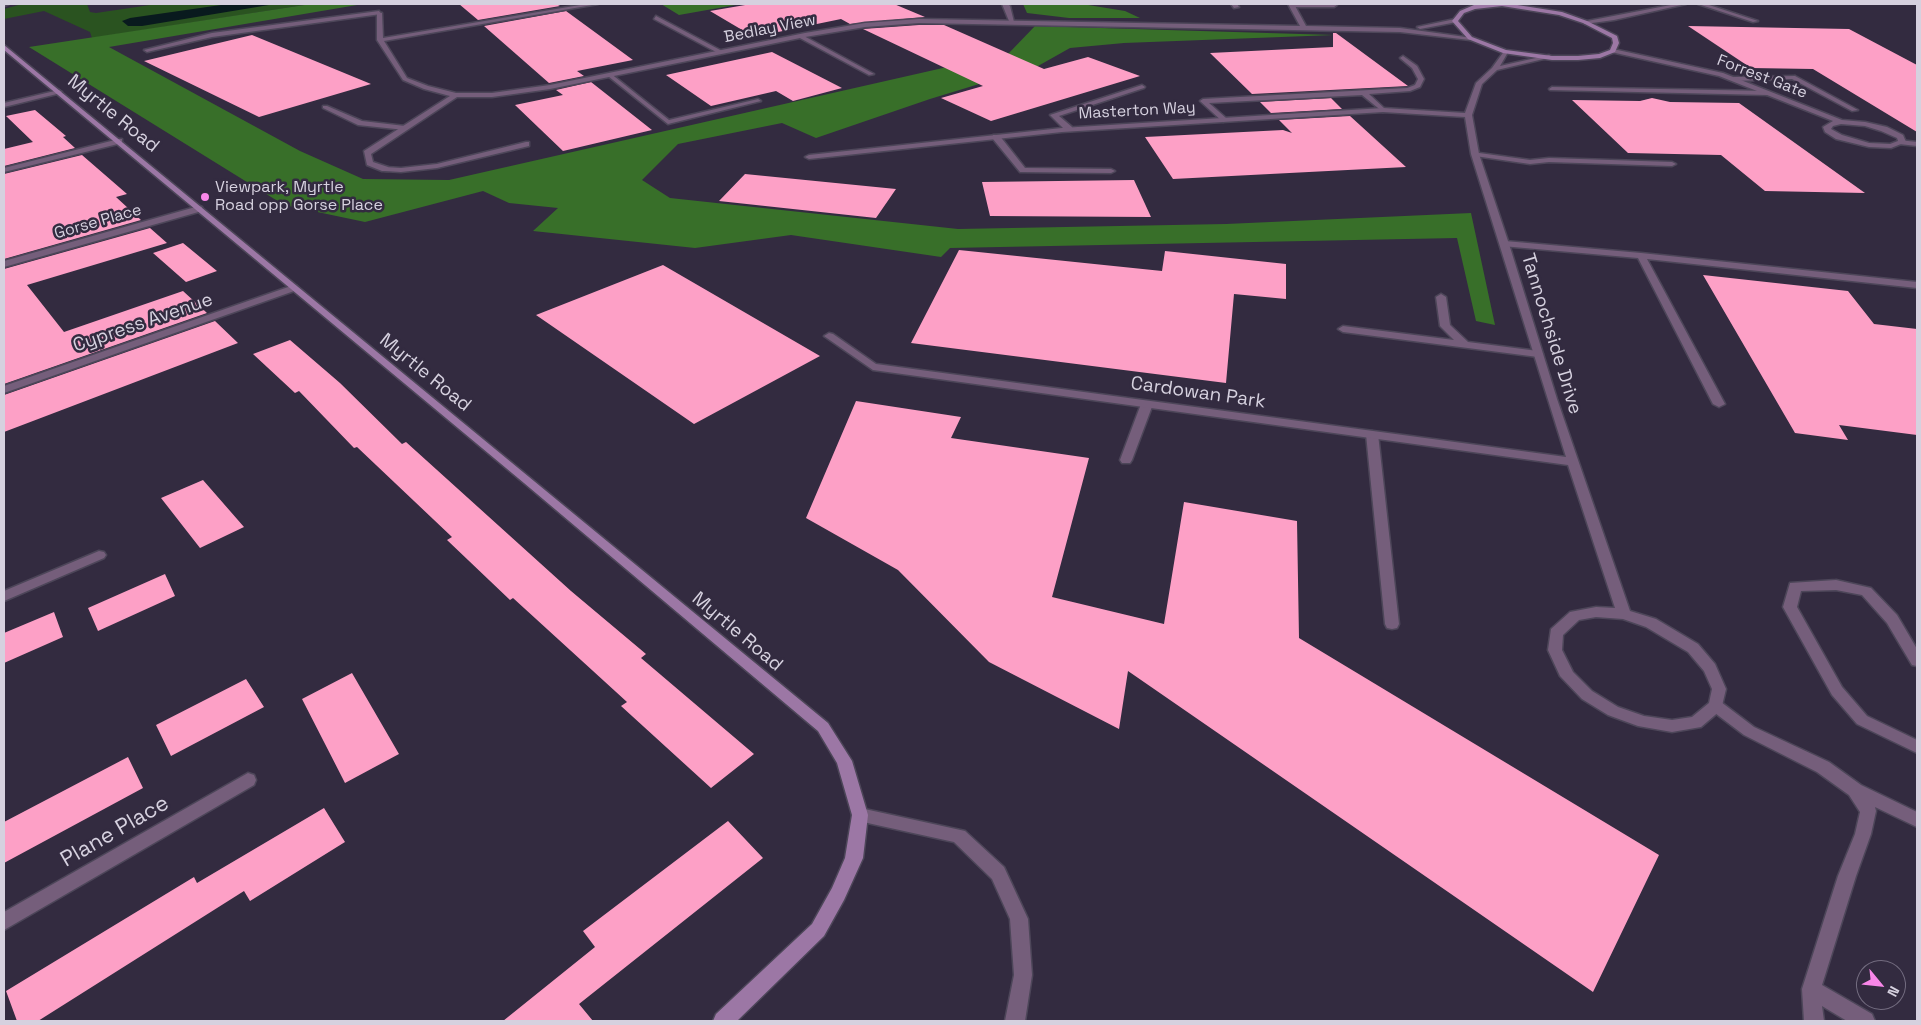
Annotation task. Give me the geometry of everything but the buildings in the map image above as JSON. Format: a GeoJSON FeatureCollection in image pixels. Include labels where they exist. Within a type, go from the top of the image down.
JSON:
{"type":"FeatureCollection","features":[{"type":"Feature","properties":{"kind":"street"},"geometry":{"type":"LineString","coordinates":[[147,50],[212,35],[379,13],[380,40],[595,4]]}},
{"type":"Feature","properties":{"kind":"street"},"geometry":{"type":"LineString","coordinates":[[1005,4],[1012,21]]}},
{"type":"Feature","properties":{"kind":"street"},"geometry":{"type":"LineString","coordinates":[[1303,27],[1291,4],[1334,5]]}},
{"type":"Feature","properties":{"kind":"street"},"geometry":{"type":"LineString","coordinates":[[1455,21],[1462,12],[1474,6],[1502,4],[1560,13],[1585,22],[1614,37],[1616,43],[1613,51]]}},
{"type":"Feature","properties":{"kind":"street"},"geometry":{"type":"LineString","coordinates":[[1585,22],[1683,4]]}},
{"type":"Feature","properties":{"kind":"street"},"geometry":{"type":"LineString","coordinates":[[1701,4],[1756,21]]}},
{"type":"Feature","properties":{"kind":"street"},"geometry":{"type":"LineString","coordinates":[[656,18],[720,52]]}},
{"type":"Feature","properties":{"kind":"street","name":"Bedlay View"},"geometry":{"type":"LineString","coordinates":[[380,40],[405,79],[426,88],[456,95],[492,95],[550,87],[800,36],[864,25],[910,21],[1012,21],[1303,27],[1400,30],[1470,38]]}},
{"type":"Feature","properties":{"kind":"street","name":"Bedlay View"},"geometry":{"type":"LineString","coordinates":[[1400,30],[1455,21]]}},
{"type":"Feature","properties":{"kind":"street","name":"Tannochside Drive"},"geometry":{"type":"LineString","coordinates":[[1455,21],[1470,38],[1505,52],[1548,58]]}},
{"type":"Feature","properties":{"kind":"street"},"geometry":{"type":"LineString","coordinates":[[800,36],[871,74]]}},
{"type":"Feature","properties":{"kind":"street","name":"Myrtle Road"},"geometry":{"type":"LineString","coordinates":[[4,47],[521,474],[823,727],[844,761],[860,815]]}},
{"type":"Feature","properties":{"kind":"street","name":"Tannochside Drive"},"geometry":{"type":"LineString","coordinates":[[1495,70],[1526,61],[1548,58],[1600,56],[1613,51]]}},
{"type":"Feature","properties":{"kind":"street","name":"Forrest Gate"},"geometry":{"type":"LineString","coordinates":[[1613,51],[1712,72],[1841,122],[1865,124],[1884,129],[1900,137],[1902,142]]}},
{"type":"Feature","properties":{"kind":"street","name":"Tannochside Drive"},"geometry":{"type":"LineString","coordinates":[[1505,52],[1495,70],[1479,83],[1468,115],[1474,154],[1505,244],[1572,462],[1624,614]]}},
{"type":"Feature","properties":{"kind":"street"},"geometry":{"type":"LineString","coordinates":[[1222,120],[1202,101],[1408,90],[1418,86],[1421,79],[1415,67],[1403,58]]}},
{"type":"Feature","properties":{"kind":"street"},"geometry":{"type":"LineString","coordinates":[[610,75],[668,122],[758,101]]}},
{"type":"Feature","properties":{"kind":"street"},"geometry":{"type":"LineString","coordinates":[[1734,79],[1793,76],[1854,110]]}},
{"type":"Feature","properties":{"kind":"street"},"geometry":{"type":"LineString","coordinates":[[1069,129],[1054,115],[1142,87]]}},
{"type":"Feature","properties":{"kind":"street"},"geometry":{"type":"LineString","coordinates":[[1552,89],[1768,93]]}},
{"type":"Feature","properties":{"kind":"street"},"geometry":{"type":"LineString","coordinates":[[4,104],[59,92]]}},
{"type":"Feature","properties":{"kind":"street"},"geometry":{"type":"LineString","coordinates":[[1364,93],[1383,110]]}},
{"type":"Feature","properties":{"kind":"street"},"geometry":{"type":"LineString","coordinates":[[456,95],[367,152],[370,163],[385,168],[401,170],[438,166],[526,144]]}},
{"type":"Feature","properties":{"kind":"street"},"geometry":{"type":"LineString","coordinates":[[325,107],[361,124],[405,128]]}},
{"type":"Feature","properties":{"kind":"street","name":"Masterton Way"},"geometry":{"type":"LineString","coordinates":[[809,158],[1069,129],[1383,110],[1468,115]]}},
{"type":"Feature","properties":{"kind":"street"},"geometry":{"type":"LineString","coordinates":[[1841,122],[1827,126],[1828,130],[1839,137],[1868,145],[1891,146],[1902,142],[1917,144]]}},
{"type":"Feature","properties":{"kind":"street"},"geometry":{"type":"LineString","coordinates":[[996,137],[1023,170],[1111,171]]}},
{"type":"Feature","properties":{"kind":"street"},"geometry":{"type":"LineString","coordinates":[[4,170],[119,142]]}},
{"type":"Feature","properties":{"kind":"street"},"geometry":{"type":"LineString","coordinates":[[1474,154],[1530,162],[1549,160],[1672,164]]}},
{"type":"Feature","properties":{"kind":"street","name":"Gorse Place"},"geometry":{"type":"LineString","coordinates":[[4,264],[200,209]]}},
{"type":"Feature","properties":{"kind":"street"},"geometry":{"type":"LineString","coordinates":[[1505,244],[1917,284]]}},
{"type":"Feature","properties":{"kind":"street"},"geometry":{"type":"LineString","coordinates":[[1641,256],[1719,404]]}},
{"type":"Feature","properties":{"kind":"street","name":"Cypress Avenue"},"geometry":{"type":"LineString","coordinates":[[4,390],[294,288]]}},
{"type":"Feature","properties":{"kind":"street"},"geometry":{"type":"LineString","coordinates":[[1441,297],[1445,326],[1465,345]]}},
{"type":"Feature","properties":{"kind":"street"},"geometry":{"type":"LineString","coordinates":[[1343,330],[1538,354]]}},
{"type":"Feature","properties":{"kind":"street","name":"Cardowan Park"},"geometry":{"type":"LineString","coordinates":[[830,336],[873,366],[1572,462]]}},
{"type":"Feature","properties":{"kind":"street"},"geometry":{"type":"LineString","coordinates":[[1126,460],[1147,404]]}},
{"type":"Feature","properties":{"kind":"street"},"geometry":{"type":"LineString","coordinates":[[1372,434],[1392,624]]}},
{"type":"Feature","properties":{"kind":"street"},"geometry":{"type":"LineString","coordinates":[[4,596],[99,555]]}},
{"type":"Feature","properties":{"kind":"street"},"geometry":{"type":"LineString","coordinates":[[1917,661],[1892,619],[1866,591],[1836,585],[1795,586],[1790,607],[1836,691],[1862,720],[1917,747]]}},
{"type":"Feature","properties":{"kind":"street"},"geometry":{"type":"LineString","coordinates":[[1596,612],[1624,614],[1652,623],[1677,636],[1693,648],[1710,668],[1719,689],[1716,706],[1696,723],[1672,726],[1642,722],[1612,711],[1587,695],[1567,676],[1555,650],[1556,633],[1575,616],[1596,612]]}},
{"type":"Feature","properties":{"kind":"street"},"geometry":{"type":"LineString","coordinates":[[1716,706],[1750,731],[1823,767],[1855,790],[1917,820]]}},
{"type":"Feature","properties":{"kind":"street","name":"Plane Place"},"geometry":{"type":"LineString","coordinates":[[4,922],[248,780]]}},
{"type":"Feature","properties":{"kind":"street"},"geometry":{"type":"LineString","coordinates":[[1814,1021],[1811,989],[1847,876],[1863,834],[1868,811],[1855,790]]}},
{"type":"Feature","properties":{"kind":"street"},"geometry":{"type":"LineString","coordinates":[[723,1021],[818,930],[838,894],[854,858],[860,815],[959,836],[998,873],[1020,919],[1023,975],[1015,1021]]}},
{"type":"Feature","properties":{"kind":"street"},"geometry":{"type":"LineString","coordinates":[[1811,989],[1865,1021]]}},
{"type":"Feature","properties":{"kind":"green space"},"geometry":{"type":"Polygon","coordinates":[[[22,4],[87,4],[90,12],[96,13],[157,4],[311,4],[92,38],[90,32],[44,11],[4,19],[4,9],[22,4]]]}},
{"type":"Feature","properties":{"kind":"green space"},"geometry":{"type":"Polygon","coordinates":[[[311,4],[363,4],[109,47],[300,151],[363,179],[449,180],[1009,53],[1035,26],[1334,35],[1124,43],[1070,48],[1038,66],[930,99],[816,138],[782,123],[678,144],[642,180],[670,198],[958,229],[1226,224],[1471,213],[1495,325],[1476,321],[1457,238],[950,248],[941,257],[791,235],[695,248],[533,231],[558,208],[509,203],[483,191],[365,222],[284,205],[29,47],[311,4]]]}},
{"type":"Feature","properties":{"kind":"green space"},"geometry":{"type":"Polygon","coordinates":[[[661,4],[741,4],[679,15],[661,4]]]}},
{"type":"Feature","properties":{"kind":"green space"},"geometry":{"type":"Polygon","coordinates":[[[1023,4],[1082,4],[1125,11],[1140,18],[1069,18],[1027,13],[1023,4]]]}},
{"type":"Feature","properties":{"kind":"shaded area"},"geometry":{"type":"Polygon","coordinates":[[[228,4],[275,4],[142,26],[128,26],[122,21],[130,18],[228,4]]]}},
{"type":"Feature","properties":{"kind":"place","name":"Viewpark, Myrtle Road opp Gorse Place"},"geometry":{"type":"Point","coordinates":[205,197]}}]}
